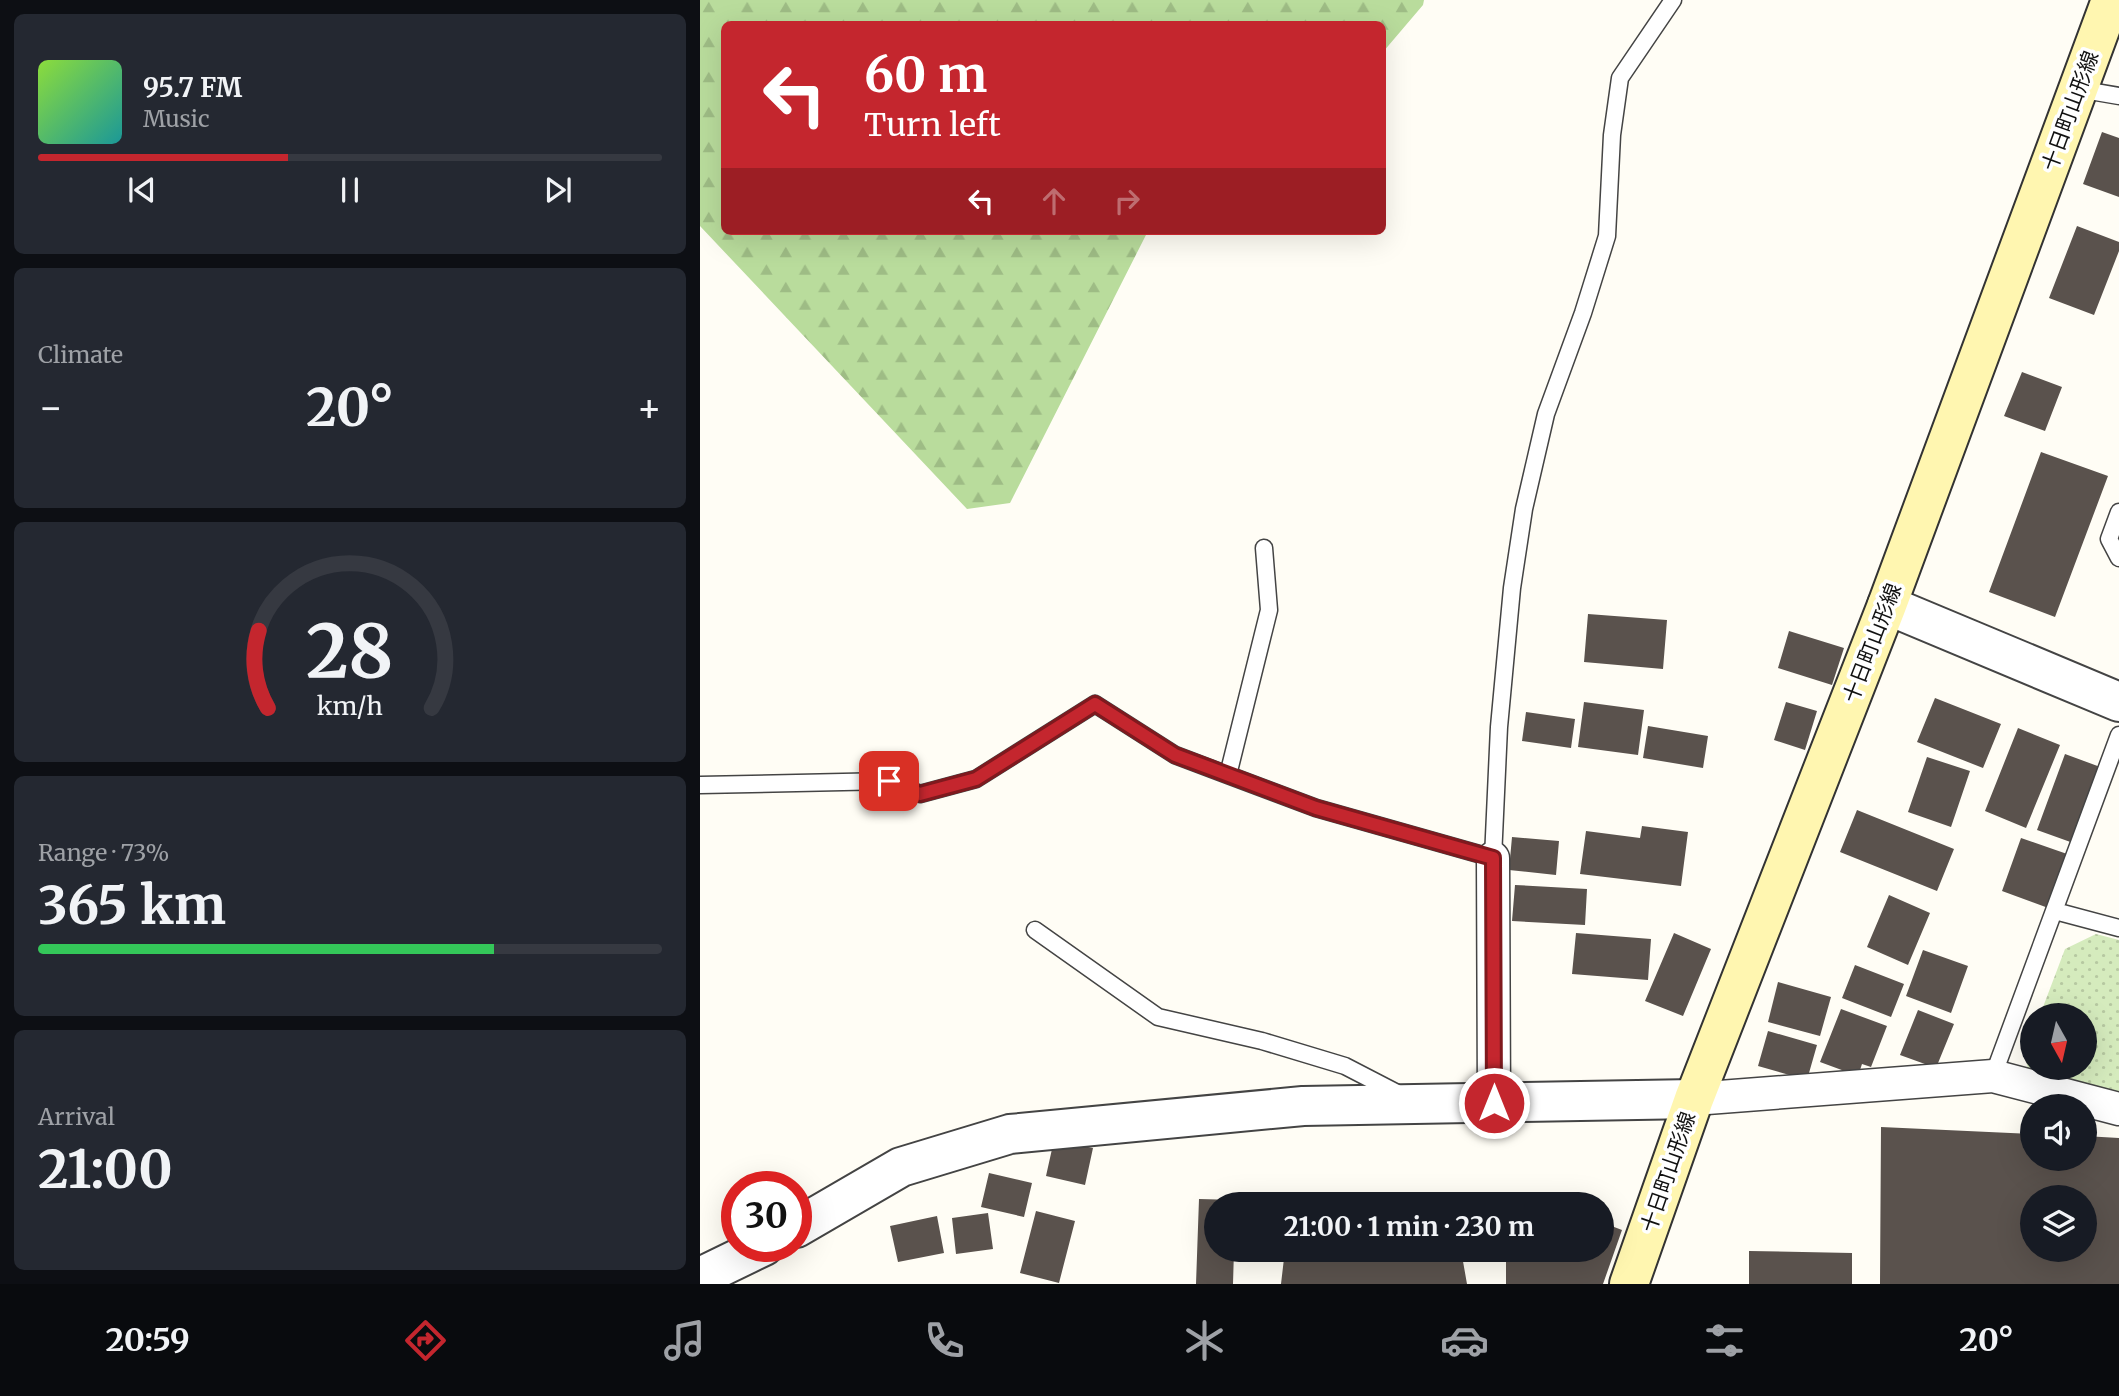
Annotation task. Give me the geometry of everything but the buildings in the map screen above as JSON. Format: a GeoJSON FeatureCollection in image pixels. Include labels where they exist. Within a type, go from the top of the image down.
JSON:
{"type":"FeatureCollection","features":[{"type":"Feature","properties":{"kind":"main road","name":"十日町山形線"},"geometry":{"type":"LineString","coordinates":[[1629,1284],[1694,1099],[1887,605],[2111,0]]}},
{"type":"Feature","properties":{"kind":"street"},"geometry":{"type":"LineString","coordinates":[[1887,605],[2119,702]]}},
{"type":"Feature","properties":{"kind":"street"},"geometry":{"type":"LineString","coordinates":[[1493,858],[1494,1103]]}},
{"type":"Feature","properties":{"kind":"street"},"geometry":{"type":"LineString","coordinates":[[812,1219],[901,1167],[1010,1135],[1303,1106],[1694,1099],[1993,1076],[2119,1109]]}},
{"type":"Feature","properties":{"kind":"street"},"geometry":{"type":"LineString","coordinates":[[700,1277],[731,1262]]}},
{"type":"Feature","properties":{"kind":"lane"},"geometry":{"type":"LineString","coordinates":[[700,785],[889,781],[920,794],[976,779],[1095,704],[1175,755],[1316,808],[1493,858],[1500,713],[1512,588],[1524,509],[1546,414],[1583,313],[1606,236],[1612,135],[1620,78],[1672,0]]}},
{"type":"Feature","properties":{"kind":"lane"},"geometry":{"type":"LineString","coordinates":[[2078,89],[2119,96]]}},
{"type":"Feature","properties":{"kind":"lane"},"geometry":{"type":"LineString","coordinates":[[2119,512],[2109,539],[2119,558]]}},
{"type":"Feature","properties":{"kind":"lane"},"geometry":{"type":"LineString","coordinates":[[1228,775],[1269,610],[1264,548]]}},
{"type":"Feature","properties":{"kind":"lane"},"geometry":{"type":"LineString","coordinates":[[1993,1076],[2119,735]]}},
{"type":"Feature","properties":{"kind":"lane"},"geometry":{"type":"LineString","coordinates":[[2054,911],[2119,928]]}},
{"type":"Feature","properties":{"kind":"lane"},"geometry":{"type":"LineString","coordinates":[[1035,930],[1158,1017],[1262,1041],[1345,1066],[1418,1104]]}},
{"type":"Feature","properties":{"kind":"green space"},"geometry":{"type":"Polygon","coordinates":[[[700,0],[1424,0],[1423,5],[1386,48],[1386,21],[721,21],[721,235],[1146,235],[1010,503],[967,509],[700,226],[700,0]]]}},
{"type":"Feature","properties":{"kind":"green space"},"geometry":{"type":"Polygon","coordinates":[[[2096,934],[2119,940],[2119,1098],[2052,1080],[2097,1080],[2097,1003],[2045,1003],[2065,949],[2096,934]]]}},
{"type":"Feature","properties":{"kind":"route"},"geometry":{"type":"LineString","coordinates":[[889,781],[920,794],[976,779],[1095,704],[1175,755],[1316,808],[1493,858],[1494,1103]]}}]}
